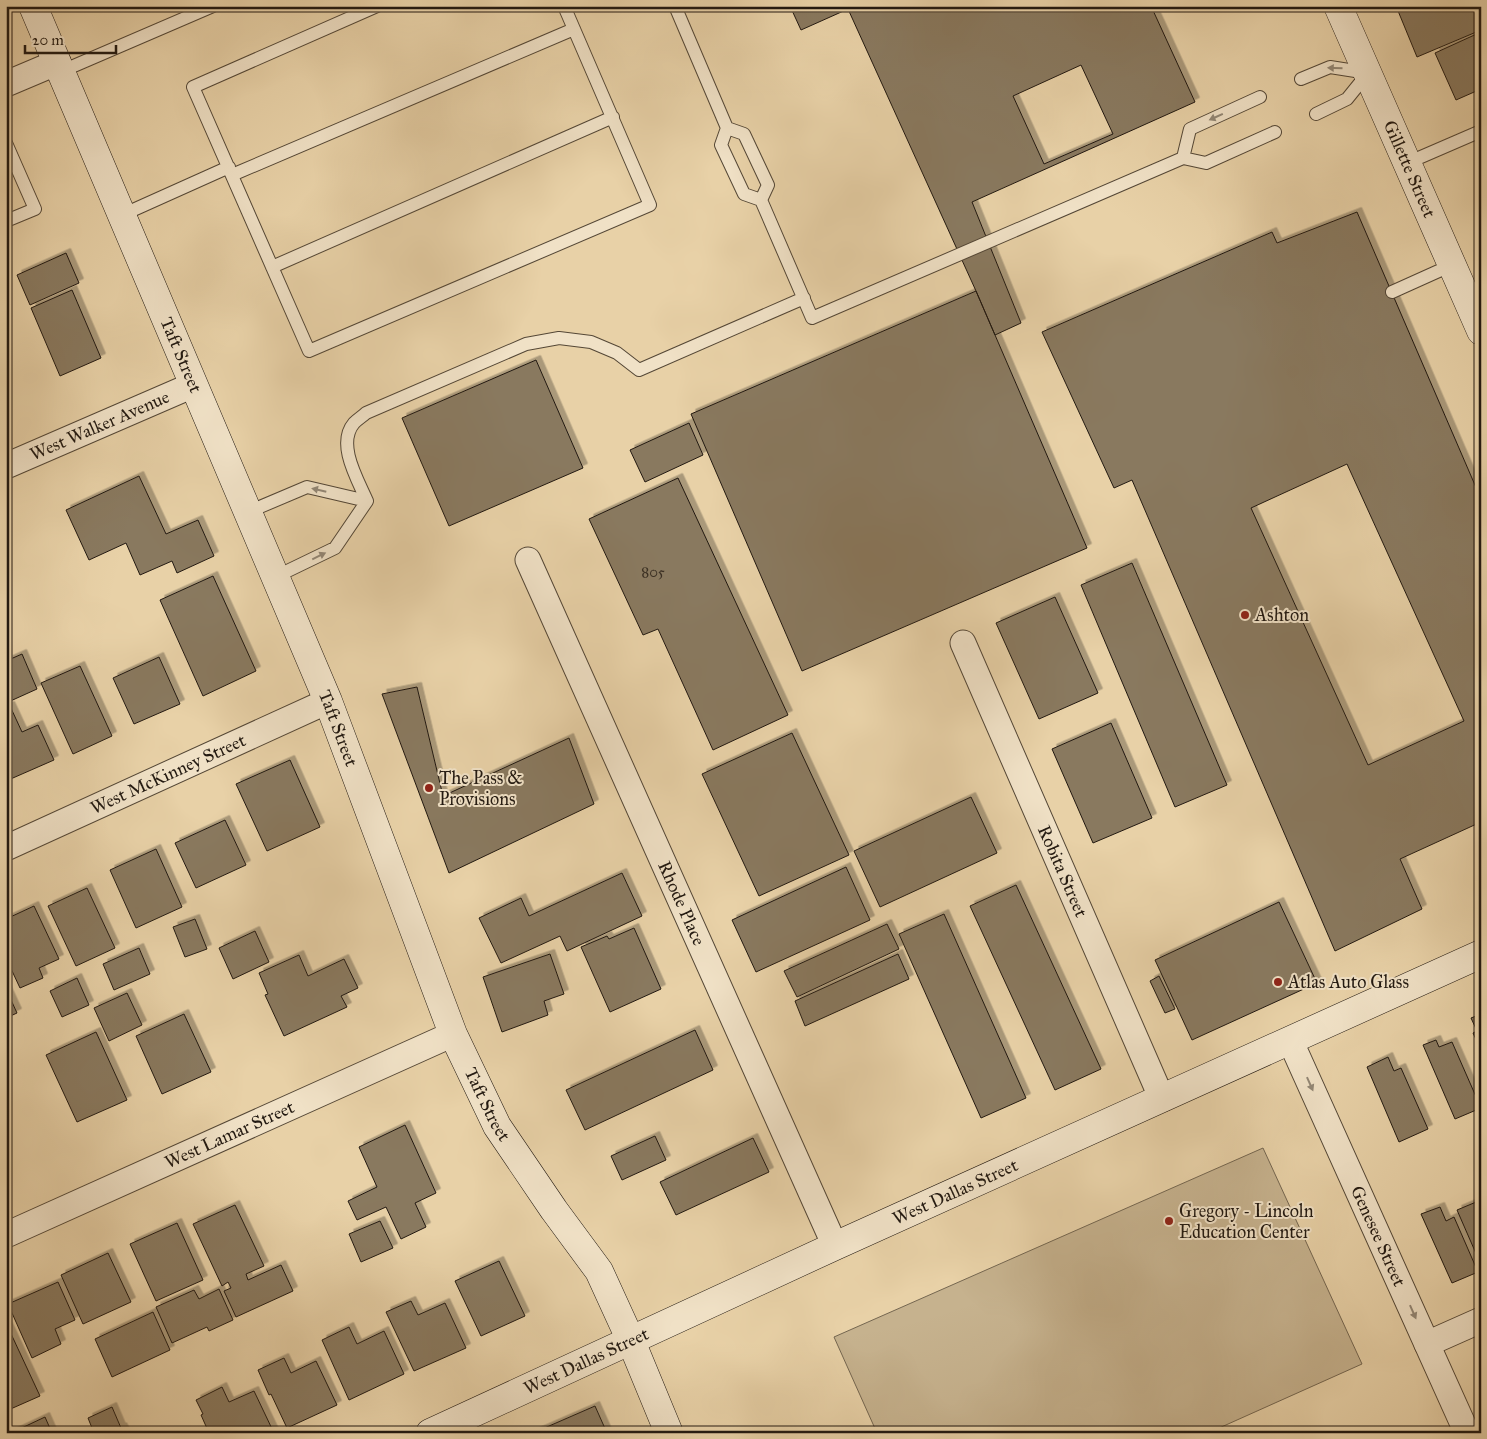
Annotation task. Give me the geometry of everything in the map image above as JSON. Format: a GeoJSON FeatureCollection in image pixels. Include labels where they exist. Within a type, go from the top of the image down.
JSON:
{"type":"FeatureCollection","features":[{"type":"Feature","properties":{"kind":"street","name":"Taft Street"},"geometry":{"type":"LineString","coordinates":[[34,6],[328,701],[453,1034],[497,1126],[554,1210],[599,1271],[631,1341],[669,1433]]}},
{"type":"Feature","properties":{"kind":"street","name":"Gillette Street"},"geometry":{"type":"LineString","coordinates":[[1338,6],[1481,330]]}},
{"type":"Feature","properties":{"kind":"street"},"geometry":{"type":"LineString","coordinates":[[6,84],[60,67]]}},
{"type":"Feature","properties":{"kind":"street","name":"West Walker Avenue"},"geometry":{"type":"LineString","coordinates":[[6,466],[193,385]]}},
{"type":"Feature","properties":{"kind":"street","name":"Rhode Place"},"geometry":{"type":"LineString","coordinates":[[528,560],[835,1246]]}},
{"type":"Feature","properties":{"kind":"street","name":"Robita Street"},"geometry":{"type":"LineString","coordinates":[[963,643],[1162,1099]]}},
{"type":"Feature","properties":{"kind":"street","name":"West McKinney Street"},"geometry":{"type":"LineString","coordinates":[[6,848],[328,701]]}},
{"type":"Feature","properties":{"kind":"street","name":"West Dallas Street"},"geometry":{"type":"LineString","coordinates":[[430,1433],[835,1246],[1481,954]]}},
{"type":"Feature","properties":{"kind":"street","name":"West Lamar Street"},"geometry":{"type":"LineString","coordinates":[[6,1235],[453,1034]]}},
{"type":"Feature","properties":{"kind":"street","name":"Genesee Street"},"geometry":{"type":"LineString","coordinates":[[1290,1040],[1467,1433]]}},
{"type":"Feature","properties":{"kind":"street"},"geometry":{"type":"LineString","coordinates":[[1427,1344],[1481,1320]]}},
{"type":"Feature","properties":{"kind":"lane"},"geometry":{"type":"LineString","coordinates":[[60,67],[213,6]]}},
{"type":"Feature","properties":{"kind":"lane"},"geometry":{"type":"LineString","coordinates":[[377,6],[193,87],[309,351],[650,205],[564,6]]}},
{"type":"Feature","properties":{"kind":"lane"},"geometry":{"type":"LineString","coordinates":[[675,6],[728,128],[721,145],[744,194],[761,200],[812,318],[1183,158],[1206,163],[1275,132]]}},
{"type":"Feature","properties":{"kind":"lane"},"geometry":{"type":"LineString","coordinates":[[122,216],[574,30]]}},
{"type":"Feature","properties":{"kind":"lane"},"geometry":{"type":"LineString","coordinates":[[1300,79],[1330,67],[1368,73],[1347,99],[1316,114]]}},
{"type":"Feature","properties":{"kind":"lane"},"geometry":{"type":"LineString","coordinates":[[1183,158],[1190,129],[1260,97]]}},
{"type":"Feature","properties":{"kind":"lane"},"geometry":{"type":"LineString","coordinates":[[272,267],[612,117]]}},
{"type":"Feature","properties":{"kind":"lane"},"geometry":{"type":"LineString","coordinates":[[728,128],[744,134],[760,167],[768,185],[761,200]]}},
{"type":"Feature","properties":{"kind":"lane"},"geometry":{"type":"LineString","coordinates":[[1407,162],[1481,131]]}},
{"type":"Feature","properties":{"kind":"lane"},"geometry":{"type":"LineString","coordinates":[[6,143],[35,209],[6,221]]}},
{"type":"Feature","properties":{"kind":"lane"},"geometry":{"type":"LineString","coordinates":[[1392,292],[1452,266]]}},
{"type":"Feature","properties":{"kind":"lane"},"geometry":{"type":"LineString","coordinates":[[367,501],[348,456],[347,438],[353,424],[366,413],[526,344],[559,338],[591,342],[617,353],[639,370],[804,298]]}},
{"type":"Feature","properties":{"kind":"lane"},"geometry":{"type":"LineString","coordinates":[[248,512],[308,487],[367,501]]}},
{"type":"Feature","properties":{"kind":"lane"},"geometry":{"type":"LineString","coordinates":[[275,577],[335,548],[367,501]]}},
{"type":"Feature","properties":{"kind":"shaded area"},"geometry":{"type":"Polygon","coordinates":[[[1263,1148],[1362,1364],[1208,1433],[877,1433],[834,1337],[1263,1148]]]}},
{"type":"Feature","properties":{"kind":"building"},"geometry":{"type":"Polygon","coordinates":[[[790,6],[1151,6],[1195,102],[972,202],[1021,323],[995,335],[848,9],[801,30],[790,6]],[[1081,65],[1013,96],[1044,164],[1113,134],[1081,65]]]}},
{"type":"Feature","properties":{"kind":"building"},"geometry":{"type":"Polygon","coordinates":[[[1396,6],[1481,6],[1481,30],[1417,57],[1396,6]]]}},
{"type":"Feature","properties":{"kind":"building"},"geometry":{"type":"Polygon","coordinates":[[[1481,32],[1481,89],[1456,100],[1435,53],[1481,32]]]}},
{"type":"Feature","properties":{"kind":"building","name":"Ashton"},"geometry":{"type":"Polygon","coordinates":[[[1357,212],[1481,499],[1481,822],[1400,859],[1422,909],[1335,951],[1132,480],[1114,488],[1042,332],[1272,232],[1277,243],[1357,212]],[[1347,464],[1251,508],[1368,765],[1464,721],[1347,464]]]}},
{"type":"Feature","properties":{"kind":"building"},"geometry":{"type":"Polygon","coordinates":[[[66,253],[79,283],[30,305],[17,275],[66,253]]]}},
{"type":"Feature","properties":{"kind":"building"},"geometry":{"type":"Polygon","coordinates":[[[72,290],[101,358],[60,376],[31,308],[72,290]]]}},
{"type":"Feature","properties":{"kind":"building"},"geometry":{"type":"Polygon","coordinates":[[[976,291],[1087,548],[802,671],[691,414],[976,291]]]}},
{"type":"Feature","properties":{"kind":"building"},"geometry":{"type":"Polygon","coordinates":[[[536,360],[583,468],[449,526],[402,418],[536,360]]]}},
{"type":"Feature","properties":{"kind":"building"},"geometry":{"type":"Polygon","coordinates":[[[689,423],[703,455],[645,482],[630,450],[689,423]]]}},
{"type":"Feature","properties":{"kind":"building"},"geometry":{"type":"Polygon","coordinates":[[[139,476],[166,534],[198,520],[214,556],[177,573],[172,561],[140,575],[126,543],[89,560],[66,510],[139,476]]]}},
{"type":"Feature","properties":{"kind":"building"},"geometry":{"type":"Polygon","coordinates":[[[678,478],[788,715],[713,750],[658,629],[643,635],[589,519],[678,478]]]}},
{"type":"Feature","properties":{"kind":"building"},"geometry":{"type":"Polygon","coordinates":[[[1132,563],[1227,785],[1175,807],[1081,585],[1132,563]]]}},
{"type":"Feature","properties":{"kind":"building"},"geometry":{"type":"Polygon","coordinates":[[[213,576],[256,671],[203,696],[160,600],[213,576]]]}},
{"type":"Feature","properties":{"kind":"building"},"geometry":{"type":"Polygon","coordinates":[[[1055,597],[1098,693],[1039,719],[996,623],[1055,597]]]}},
{"type":"Feature","properties":{"kind":"building"},"geometry":{"type":"Polygon","coordinates":[[[22,654],[37,689],[6,703],[6,661],[22,654]]]}},
{"type":"Feature","properties":{"kind":"building"},"geometry":{"type":"Polygon","coordinates":[[[159,657],[180,704],[134,724],[113,678],[159,657]]]}},
{"type":"Feature","properties":{"kind":"building"},"geometry":{"type":"Polygon","coordinates":[[[80,666],[112,736],[73,754],[41,683],[80,666]]]}},
{"type":"Feature","properties":{"kind":"building"},"geometry":{"type":"Polygon","coordinates":[[[417,687],[443,796],[569,738],[594,804],[449,873],[382,694],[417,687]]]}},
{"type":"Feature","properties":{"kind":"building"},"geometry":{"type":"Polygon","coordinates":[[[10,706],[22,732],[38,725],[54,760],[6,781],[6,707],[10,706]]]}},
{"type":"Feature","properties":{"kind":"building"},"geometry":{"type":"Polygon","coordinates":[[[1111,723],[1152,818],[1093,843],[1052,749],[1111,723]]]}},
{"type":"Feature","properties":{"kind":"building"},"geometry":{"type":"Polygon","coordinates":[[[792,733],[849,855],[759,896],[702,774],[792,733]]]}},
{"type":"Feature","properties":{"kind":"building"},"geometry":{"type":"Polygon","coordinates":[[[290,760],[320,827],[267,851],[236,784],[290,760]]]}},
{"type":"Feature","properties":{"kind":"building"},"geometry":{"type":"Polygon","coordinates":[[[971,797],[997,853],[880,907],[854,851],[971,797]]]}},
{"type":"Feature","properties":{"kind":"building"},"geometry":{"type":"Polygon","coordinates":[[[225,820],[246,865],[196,888],[175,843],[225,820]]]}},
{"type":"Feature","properties":{"kind":"building"},"geometry":{"type":"Polygon","coordinates":[[[156,849],[182,907],[136,928],[110,870],[156,849]]]}},
{"type":"Feature","properties":{"kind":"building"},"geometry":{"type":"Polygon","coordinates":[[[846,867],[870,920],[756,972],[732,920],[846,867]]]}},
{"type":"Feature","properties":{"kind":"building"},"geometry":{"type":"Polygon","coordinates":[[[622,873],[642,916],[567,951],[560,936],[501,963],[479,918],[521,898],[529,916],[622,873]]]}},
{"type":"Feature","properties":{"kind":"building"},"geometry":{"type":"Polygon","coordinates":[[[1016,885],[1101,1069],[1055,1090],[970,906],[1016,885]]]}},
{"type":"Feature","properties":{"kind":"building"},"geometry":{"type":"Polygon","coordinates":[[[87,888],[115,948],[76,966],[48,906],[87,888]]]}},
{"type":"Feature","properties":{"kind":"building"},"geometry":{"type":"Polygon","coordinates":[[[1279,902],[1317,983],[1192,1040],[1155,960],[1279,902]]]}},
{"type":"Feature","properties":{"kind":"building"},"geometry":{"type":"Polygon","coordinates":[[[34,906],[59,959],[39,968],[43,978],[20,988],[6,958],[6,919],[34,906]]]}},
{"type":"Feature","properties":{"kind":"building"},"geometry":{"type":"Polygon","coordinates":[[[944,914],[1026,1098],[981,1118],[899,934],[944,914]]]}},
{"type":"Feature","properties":{"kind":"building"},"geometry":{"type":"Polygon","coordinates":[[[195,919],[207,949],[185,957],[173,927],[195,919]]]}},
{"type":"Feature","properties":{"kind":"building"},"geometry":{"type":"Polygon","coordinates":[[[887,924],[899,949],[797,997],[784,971],[887,924]]]}},
{"type":"Feature","properties":{"kind":"building"},"geometry":{"type":"Polygon","coordinates":[[[634,928],[661,989],[610,1012],[581,947],[607,936],[609,939],[634,928]]]}},
{"type":"Feature","properties":{"kind":"building"},"geometry":{"type":"Polygon","coordinates":[[[255,931],[269,962],[233,979],[219,948],[255,931]]]}},
{"type":"Feature","properties":{"kind":"building"},"geometry":{"type":"Polygon","coordinates":[[[139,948],[150,974],[114,990],[103,964],[139,948]]]}},
{"type":"Feature","properties":{"kind":"building"},"geometry":{"type":"Polygon","coordinates":[[[550,954],[564,994],[544,1001],[548,1015],[502,1032],[483,977],[550,954]]]}},
{"type":"Feature","properties":{"kind":"building"},"geometry":{"type":"Polygon","coordinates":[[[898,954],[909,979],[805,1026],[795,1001],[898,954]]]}},
{"type":"Feature","properties":{"kind":"building"},"geometry":{"type":"Polygon","coordinates":[[[299,955],[308,976],[344,959],[358,988],[341,996],[347,1007],[284,1036],[265,995],[268,994],[259,973],[299,955]]]}},
{"type":"Feature","properties":{"kind":"building"},"geometry":{"type":"Polygon","coordinates":[[[1159,976],[1175,1009],[1165,1013],[1150,981],[1159,976]]]}},
{"type":"Feature","properties":{"kind":"building"},"geometry":{"type":"Polygon","coordinates":[[[77,978],[89,1005],[62,1017],[50,991],[77,978]]]}},
{"type":"Feature","properties":{"kind":"building"},"geometry":{"type":"Polygon","coordinates":[[[6,989],[17,1013],[6,1018],[6,989]]]}},
{"type":"Feature","properties":{"kind":"building"},"geometry":{"type":"Polygon","coordinates":[[[127,993],[142,1025],[109,1041],[94,1008],[127,993]]]}},
{"type":"Feature","properties":{"kind":"building"},"geometry":{"type":"Polygon","coordinates":[[[184,1014],[211,1072],[162,1094],[136,1036],[184,1014]]]}},
{"type":"Feature","properties":{"kind":"building"},"geometry":{"type":"Polygon","coordinates":[[[1481,1014],[1481,1050],[1473,1033],[1477,1031],[1471,1018],[1481,1014]]]}},
{"type":"Feature","properties":{"kind":"building"},"geometry":{"type":"Polygon","coordinates":[[[695,1030],[713,1070],[585,1130],[566,1090],[695,1030]]]}},
{"type":"Feature","properties":{"kind":"building"},"geometry":{"type":"Polygon","coordinates":[[[96,1032],[127,1100],[77,1122],[46,1055],[96,1032]]]}},
{"type":"Feature","properties":{"kind":"building"},"geometry":{"type":"Polygon","coordinates":[[[1436,1040],[1439,1047],[1452,1042],[1481,1108],[1455,1119],[1423,1045],[1436,1040]]]}},
{"type":"Feature","properties":{"kind":"building"},"geometry":{"type":"Polygon","coordinates":[[[1388,1057],[1394,1071],[1401,1068],[1428,1129],[1399,1142],[1367,1067],[1388,1057]]]}},
{"type":"Feature","properties":{"kind":"building"},"geometry":{"type":"Polygon","coordinates":[[[405,1125],[436,1193],[415,1203],[426,1227],[401,1239],[386,1207],[357,1220],[348,1201],[377,1187],[359,1147],[405,1125]]]}},
{"type":"Feature","properties":{"kind":"building"},"geometry":{"type":"Polygon","coordinates":[[[655,1136],[666,1160],[622,1180],[611,1156],[655,1136]]]}},
{"type":"Feature","properties":{"kind":"building"},"geometry":{"type":"Polygon","coordinates":[[[753,1138],[769,1172],[676,1215],[660,1182],[753,1138]]]}},
{"type":"Feature","properties":{"kind":"building"},"geometry":{"type":"Polygon","coordinates":[[[1481,1200],[1481,1265],[1457,1210],[1481,1200]]]}},
{"type":"Feature","properties":{"kind":"building"},"geometry":{"type":"Polygon","coordinates":[[[235,1205],[264,1266],[246,1274],[248,1280],[281,1265],[293,1291],[236,1317],[224,1291],[231,1288],[228,1282],[222,1286],[193,1224],[235,1205]]]}},
{"type":"Feature","properties":{"kind":"building"},"geometry":{"type":"Polygon","coordinates":[[[1440,1207],[1446,1221],[1454,1217],[1478,1272],[1452,1283],[1421,1214],[1440,1207]]]}},
{"type":"Feature","properties":{"kind":"building"},"geometry":{"type":"Polygon","coordinates":[[[380,1221],[393,1248],[361,1262],[349,1234],[380,1221]]]}},
{"type":"Feature","properties":{"kind":"building"},"geometry":{"type":"Polygon","coordinates":[[[177,1223],[203,1280],[156,1301],[130,1244],[177,1223]]]}},
{"type":"Feature","properties":{"kind":"building"},"geometry":{"type":"Polygon","coordinates":[[[108,1253],[131,1302],[83,1324],[61,1275],[108,1253]]]}},
{"type":"Feature","properties":{"kind":"building"},"geometry":{"type":"Polygon","coordinates":[[[499,1261],[525,1316],[481,1336],[455,1281],[499,1261]]]}},
{"type":"Feature","properties":{"kind":"building"},"geometry":{"type":"Polygon","coordinates":[[[58,1282],[75,1320],[55,1329],[61,1344],[32,1358],[8,1304],[58,1282]]]}},
{"type":"Feature","properties":{"kind":"building"},"geometry":{"type":"Polygon","coordinates":[[[219,1289],[233,1320],[209,1331],[207,1327],[172,1343],[156,1307],[194,1290],[199,1299],[219,1289]]]}},
{"type":"Feature","properties":{"kind":"building"},"geometry":{"type":"Polygon","coordinates":[[[411,1301],[418,1315],[445,1303],[466,1348],[414,1371],[386,1312],[411,1301]]]}},
{"type":"Feature","properties":{"kind":"building"},"geometry":{"type":"Polygon","coordinates":[[[153,1312],[170,1350],[112,1377],[95,1339],[153,1312]]]}},
{"type":"Feature","properties":{"kind":"building"},"geometry":{"type":"Polygon","coordinates":[[[6,1323],[40,1396],[6,1411],[6,1323]]]}},
{"type":"Feature","properties":{"kind":"building"},"geometry":{"type":"Polygon","coordinates":[[[349,1327],[357,1344],[384,1331],[404,1374],[349,1400],[322,1340],[349,1327]]]}},
{"type":"Feature","properties":{"kind":"building"},"geometry":{"type":"Polygon","coordinates":[[[284,1358],[291,1373],[316,1361],[337,1405],[287,1428],[258,1370],[284,1358]]]}},
{"type":"Feature","properties":{"kind":"building"},"geometry":{"type":"Polygon","coordinates":[[[222,1387],[229,1402],[254,1391],[274,1433],[209,1433],[196,1400],[222,1387]]]}},
{"type":"Feature","properties":{"kind":"building"},"geometry":{"type":"Polygon","coordinates":[[[595,1406],[607,1433],[533,1433],[595,1406]]]}},
{"type":"Feature","properties":{"kind":"building"},"geometry":{"type":"Polygon","coordinates":[[[112,1407],[125,1433],[94,1433],[88,1418],[112,1407]]]}},
{"type":"Feature","properties":{"kind":"building"},"geometry":{"type":"Polygon","coordinates":[[[45,1417],[52,1433],[11,1433],[45,1417]]]}},
{"type":"Feature","properties":{"kind":"place","name":"Ashton"},"geometry":{"type":"Point","coordinates":[1245,615]}},
{"type":"Feature","properties":{"kind":"place","name":"The Pass & Provisions"},"geometry":{"type":"Point","coordinates":[429,788]}},
{"type":"Feature","properties":{"kind":"place","name":"Atlas Auto Glass"},"geometry":{"type":"Point","coordinates":[1278,982]}},
{"type":"Feature","properties":{"kind":"place","name":"Gregory - Lincoln Education Center"},"geometry":{"type":"Point","coordinates":[1169,1221]}}]}
